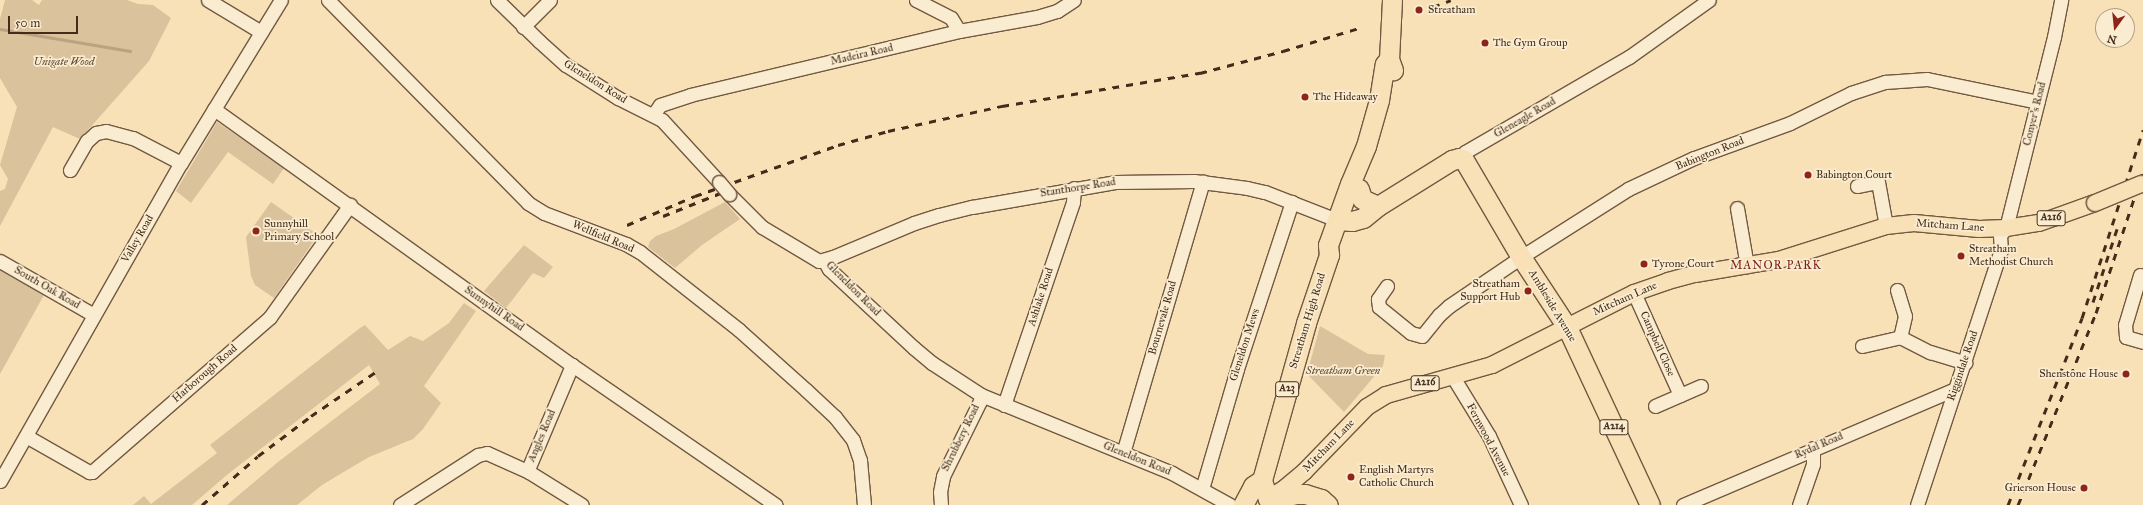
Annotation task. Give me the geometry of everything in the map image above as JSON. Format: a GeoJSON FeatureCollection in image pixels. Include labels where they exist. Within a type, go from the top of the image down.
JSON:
{"type":"FeatureCollection","features":[{"type":"Feature","properties":{"kind":"highway","name":"Streatham High Road"},"geometry":{"type":"LineString","coordinates":[[1242,505],[1253,486],[1262,480],[1310,309],[1329,256],[1328,245],[1359,189],[1378,146],[1389,102],[1393,66],[1390,59],[1392,0]]}},
{"type":"Feature","properties":{"kind":"highway","name":"Streatham High Road"},"geometry":{"type":"LineString","coordinates":[[1342,220],[1379,100],[1384,64],[1390,59]]}},
{"type":"Feature","properties":{"kind":"highway","name":"Gleneagle Road"},"geometry":{"type":"LineString","coordinates":[[1342,220],[1363,218],[1378,206],[1452,160],[1462,158]]}},
{"type":"Feature","properties":{"kind":"highway","name":"Ambleside Avenue"},"geometry":{"type":"LineString","coordinates":[[1462,158],[1466,162],[1521,257],[1567,327],[1650,505]]}},
{"type":"Feature","properties":{"kind":"highway"},"geometry":{"type":"LineString","coordinates":[[1359,189],[1362,199],[1378,206]]}},
{"type":"Feature","properties":{"kind":"highway"},"geometry":{"type":"LineString","coordinates":[[1262,480],[1265,502],[1296,494],[1324,502]]}},
{"type":"Feature","properties":{"kind":"main road","name":"Mitcham Lane"},"geometry":{"type":"LineString","coordinates":[[1265,502],[1304,472],[1367,407],[1386,395],[1492,365],[1634,293],[1688,276],[1779,260],[1886,226],[1914,223],[1979,228],[2006,228],[2039,223],[2095,203],[2143,183]]}},
{"type":"Feature","properties":{"kind":"main road"},"geometry":{"type":"LineString","coordinates":[[1304,472],[1324,502]]}},
{"type":"Feature","properties":{"kind":"street"},"geometry":{"type":"LineString","coordinates":[[208,0],[261,32]]}},
{"type":"Feature","properties":{"kind":"street","name":"Valley Road"},"geometry":{"type":"LineString","coordinates":[[0,481],[181,163],[281,0]]}},
{"type":"Feature","properties":{"kind":"street","name":"Wellfield Road"},"geometry":{"type":"LineString","coordinates":[[328,0],[528,203],[544,213],[626,244],[640,252],[738,330],[835,417],[853,440],[860,460],[864,505]]}},
{"type":"Feature","properties":{"kind":"street","name":"Gleneldon Road"},"geometry":{"type":"LineString","coordinates":[[497,0],[566,65],[618,98],[653,115],[673,131],[736,202],[762,228],[816,260],[824,260],[829,269],[932,363],[981,395],[1172,473],[1230,505]]}},
{"type":"Feature","properties":{"kind":"street"},"geometry":{"type":"LineString","coordinates":[[523,26],[550,0]]}},
{"type":"Feature","properties":{"kind":"street"},"geometry":{"type":"LineString","coordinates":[[916,0],[951,18],[959,31]]}},
{"type":"Feature","properties":{"kind":"street","name":"Madeira Road"},"geometry":{"type":"LineString","coordinates":[[653,115],[660,105],[690,95],[959,31],[1037,17],[1057,11],[1074,0]]}},
{"type":"Feature","properties":{"kind":"street","name":"Gleneagle Road"},"geometry":{"type":"LineString","coordinates":[[1462,158],[1465,152],[1629,57],[1710,0]]}},
{"type":"Feature","properties":{"kind":"street","name":"Conyer's Road"},"geometry":{"type":"LineString","coordinates":[[2006,228],[2062,0]]}},
{"type":"Feature","properties":{"kind":"street","name":"Babington Road"},"geometry":{"type":"LineString","coordinates":[[1387,286],[1378,299],[1379,307],[1411,333],[1422,336],[1439,315],[1449,306],[1521,257],[1628,189],[1694,158],[1790,123],[1851,93],[1885,82],[1927,79],[2038,102]]}},
{"type":"Feature","properties":{"kind":"street","name":"Sunnyhill Road"},"geometry":{"type":"LineString","coordinates":[[214,109],[572,365],[776,505]]}},
{"type":"Feature","properties":{"kind":"street"},"geometry":{"type":"LineString","coordinates":[[70,170],[87,141],[96,134],[106,131],[133,138],[181,163]]}},
{"type":"Feature","properties":{"kind":"street","name":"Stanthorpe Road"},"geometry":{"type":"LineString","coordinates":[[824,260],[914,223],[939,215],[972,207],[1115,182],[1179,180],[1203,182],[1265,192],[1342,220]]}},
{"type":"Feature","properties":{"kind":"street","name":"Bournevale Road"},"geometry":{"type":"LineString","coordinates":[[1123,453],[1203,182]]}},
{"type":"Feature","properties":{"kind":"street"},"geometry":{"type":"LineString","coordinates":[[1857,186],[1878,182],[1886,226]]}},
{"type":"Feature","properties":{"kind":"street","name":"Ashlake Road"},"geometry":{"type":"LineString","coordinates":[[1004,405],[1073,202],[1074,188]]}},
{"type":"Feature","properties":{"kind":"street","name":"Gleneldon Mews"},"geometry":{"type":"LineString","coordinates":[[1202,489],[1237,370],[1292,202]]}},
{"type":"Feature","properties":{"kind":"street","name":"Harborough Road"},"geometry":{"type":"LineString","coordinates":[[26,436],[89,472],[92,472],[270,317],[350,205]]}},
{"type":"Feature","properties":{"kind":"street"},"geometry":{"type":"LineString","coordinates":[[1737,208],[1747,266]]}},
{"type":"Feature","properties":{"kind":"street","name":"Riggindale Road"},"geometry":{"type":"LineString","coordinates":[[1917,505],[2001,250],[2000,236],[2006,228]]}},
{"type":"Feature","properties":{"kind":"street","name":"South Oak Road"},"geometry":{"type":"LineString","coordinates":[[0,261],[94,315]]}},
{"type":"Feature","properties":{"kind":"street"},"geometry":{"type":"LineString","coordinates":[[2140,275],[2125,325],[2126,337],[2143,342]]}},
{"type":"Feature","properties":{"kind":"street"},"geometry":{"type":"LineString","coordinates":[[1898,290],[1905,316],[1900,337]]}},
{"type":"Feature","properties":{"kind":"street","name":"Campbell Close"},"geometry":{"type":"LineString","coordinates":[[1634,293],[1680,395]]}},
{"type":"Feature","properties":{"kind":"street"},"geometry":{"type":"LineString","coordinates":[[1862,346],[1900,337],[1930,352],[1965,362]]}},
{"type":"Feature","properties":{"kind":"street","name":"Angles Road"},"geometry":{"type":"LineString","coordinates":[[572,365],[529,467],[529,472],[582,505]]}},
{"type":"Feature","properties":{"kind":"street","name":"Fernwood Avenue"},"geometry":{"type":"LineString","coordinates":[[1453,377],[1489,436],[1521,505]]}},
{"type":"Feature","properties":{"kind":"street"},"geometry":{"type":"LineString","coordinates":[[1655,406],[1700,386]]}},
{"type":"Feature","properties":{"kind":"street","name":"Rydal Road"},"geometry":{"type":"LineString","coordinates":[[1684,505],[1813,448],[1955,389]]}},
{"type":"Feature","properties":{"kind":"street","name":"Shrubbery Road"},"geometry":{"type":"LineString","coordinates":[[941,505],[940,492],[943,476],[980,401],[981,395]]}},
{"type":"Feature","properties":{"kind":"street"},"geometry":{"type":"LineString","coordinates":[[1799,505],[1813,464],[1813,448]]}},
{"type":"Feature","properties":{"kind":"street"},"geometry":{"type":"LineString","coordinates":[[400,505],[478,455],[487,453],[529,472]]}},
{"type":"Feature","properties":{"kind":"green space","name":"Unigate Wood"},"geometry":{"type":"Polygon","coordinates":[[[5,0],[32,0],[39,5],[42,0],[127,0],[138,4],[153,5],[171,18],[149,61],[80,139],[53,127],[0,226],[0,191],[5,189],[8,179],[0,165],[17,107],[0,78],[0,19],[5,0]]]}},
{"type":"Feature","properties":{"kind":"green space"},"geometry":{"type":"Polygon","coordinates":[[[217,122],[284,168],[273,184],[228,152],[191,203],[176,191],[217,122]]]}},
{"type":"Feature","properties":{"kind":"green space"},"geometry":{"type":"Polygon","coordinates":[[[271,202],[318,235],[274,298],[255,285],[251,276],[246,237],[271,202]]]}},
{"type":"Feature","properties":{"kind":"green space"},"geometry":{"type":"Polygon","coordinates":[[[725,202],[740,219],[702,245],[675,268],[648,247],[650,241],[656,236],[674,229],[725,202]]]}},
{"type":"Feature","properties":{"kind":"green space"},"geometry":{"type":"Polygon","coordinates":[[[524,245],[553,267],[544,278],[533,273],[506,308],[484,291],[524,245]]]}},
{"type":"Feature","properties":{"kind":"green space"},"geometry":{"type":"Polygon","coordinates":[[[0,269],[44,295],[0,374],[0,269]]]}},
{"type":"Feature","properties":{"kind":"green space"},"geometry":{"type":"Polygon","coordinates":[[[464,303],[476,311],[424,386],[441,403],[423,429],[413,439],[369,457],[322,485],[297,505],[227,505],[278,462],[380,384],[369,365],[228,474],[192,505],[133,505],[144,496],[151,504],[217,453],[210,445],[360,328],[365,325],[388,350],[410,336],[423,341],[449,323],[464,303]]]}},
{"type":"Feature","properties":{"kind":"green space","name":"Streatham Green"},"geometry":{"type":"Polygon","coordinates":[[[1320,326],[1368,354],[1385,355],[1383,366],[1344,412],[1307,374],[1320,326]]]}},
{"type":"Feature","properties":{"kind":"waterway"},"geometry":{"type":"LineString","coordinates":[[0,29],[130,51]]}},
{"type":"Feature","properties":{"kind":"railway"},"geometry":{"type":"LineString","coordinates":[[1433,7],[1451,0]]}},
{"type":"Feature","properties":{"kind":"railway"},"geometry":{"type":"LineString","coordinates":[[627,225],[695,196],[838,145],[888,131],[1002,106],[1200,73],[1283,51],[1359,28]]}},
{"type":"Feature","properties":{"kind":"railway"},"geometry":{"type":"LineString","coordinates":[[2008,505],[2082,318],[2143,130]]}},
{"type":"Feature","properties":{"kind":"railway"},"geometry":{"type":"LineString","coordinates":[[2018,505],[2096,313],[2143,172]]}},
{"type":"Feature","properties":{"kind":"railway"},"geometry":{"type":"LineString","coordinates":[[663,216],[728,190]]}},
{"type":"Feature","properties":{"kind":"railway"},"geometry":{"type":"LineString","coordinates":[[2093,302],[2118,226]]}},
{"type":"Feature","properties":{"kind":"railway"},"geometry":{"type":"LineString","coordinates":[[202,505],[258,456],[311,416],[380,369]]}},
{"type":"Feature","properties":{"kind":"place","name":"Streatham"},"geometry":{"type":"Point","coordinates":[1419,10]}},
{"type":"Feature","properties":{"kind":"place","name":"The Gym Group"},"geometry":{"type":"Point","coordinates":[1485,43]}},
{"type":"Feature","properties":{"kind":"place","name":"The Hideaway"},"geometry":{"type":"Point","coordinates":[1305,97]}},
{"type":"Feature","properties":{"kind":"place","name":"Babington Court"},"geometry":{"type":"Point","coordinates":[1808,175]}},
{"type":"Feature","properties":{"kind":"place","name":"Sunnyhill Primary School"},"geometry":{"type":"Point","coordinates":[256,231]}},
{"type":"Feature","properties":{"kind":"place","name":"Streatham Methodist Church"},"geometry":{"type":"Point","coordinates":[1961,256]}},
{"type":"Feature","properties":{"kind":"place","name":"Tyrone Court"},"geometry":{"type":"Point","coordinates":[1644,264]}},
{"type":"Feature","properties":{"kind":"place","name":"Streatham Support Hub"},"geometry":{"type":"Point","coordinates":[1528,291]}},
{"type":"Feature","properties":{"kind":"place","name":"Shenstone House"},"geometry":{"type":"Point","coordinates":[2126,374]}},
{"type":"Feature","properties":{"kind":"place","name":"English Martyrs Catholic Church"},"geometry":{"type":"Point","coordinates":[1351,477]}},
{"type":"Feature","properties":{"kind":"place","name":"Grierson House"},"geometry":{"type":"Point","coordinates":[2084,488]}},
{"type":"Feature","properties":{"kind":"district","name":"MANOR PARK"},"geometry":{"type":"Point","coordinates":[1776,266]}}]}
